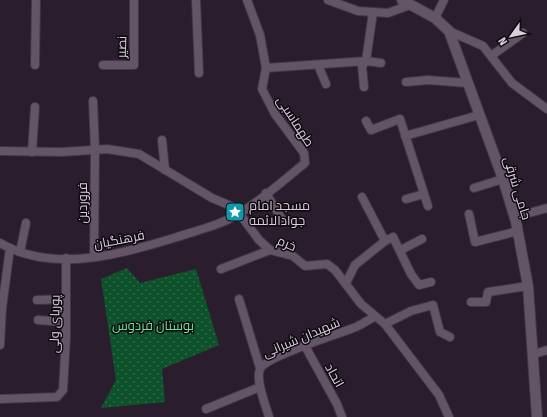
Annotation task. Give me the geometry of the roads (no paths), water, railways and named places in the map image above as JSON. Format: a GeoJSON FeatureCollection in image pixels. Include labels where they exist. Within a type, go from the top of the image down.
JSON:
{"type":"FeatureCollection","features":[{"type":"Feature","properties":{"kind":"street"},"geometry":{"type":"LineString","coordinates":[[35,65],[36,0]]}},
{"type":"Feature","properties":{"kind":"street","name":"نصیر"},"geometry":{"type":"LineString","coordinates":[[103,66],[134,65],[134,0]]}},
{"type":"Feature","properties":{"kind":"street"},"geometry":{"type":"LineString","coordinates":[[188,0],[197,0],[199,73]]}},
{"type":"Feature","properties":{"kind":"street","name":"طهماسبی"},"geometry":{"type":"LineString","coordinates":[[239,213],[305,163],[304,153],[275,114],[262,90],[266,68],[260,35],[247,0]]}},
{"type":"Feature","properties":{"kind":"street"},"geometry":{"type":"LineString","coordinates":[[328,0],[358,11],[388,13],[406,2]]}},
{"type":"Feature","properties":{"kind":"street"},"geometry":{"type":"LineString","coordinates":[[435,18],[444,0]]}},
{"type":"Feature","properties":{"kind":"street","name":"جامی شرقی"},"geometry":{"type":"LineString","coordinates":[[406,2],[435,18],[449,31],[503,179],[518,231],[528,286],[534,354],[537,417]]}},
{"type":"Feature","properties":{"kind":"street"},"geometry":{"type":"LineString","coordinates":[[364,87],[362,66],[366,61],[373,12]]}},
{"type":"Feature","properties":{"kind":"street"},"geometry":{"type":"LineString","coordinates":[[449,31],[483,46],[512,83],[547,109]]}},
{"type":"Feature","properties":{"kind":"street"},"geometry":{"type":"LineString","coordinates":[[491,56],[523,32]]}},
{"type":"Feature","properties":{"kind":"street"},"geometry":{"type":"LineString","coordinates":[[266,68],[366,61],[381,63]]}},
{"type":"Feature","properties":{"kind":"street"},"geometry":{"type":"LineString","coordinates":[[318,65],[326,84]]}},
{"type":"Feature","properties":{"kind":"street"},"geometry":{"type":"LineString","coordinates":[[406,82],[428,80],[467,83]]}},
{"type":"Feature","properties":{"kind":"street","name":"فروردین"},"geometry":{"type":"LineString","coordinates":[[92,101],[95,150],[94,257]]}},
{"type":"Feature","properties":{"kind":"street"},"geometry":{"type":"LineString","coordinates":[[32,152],[35,107]]}},
{"type":"Feature","properties":{"kind":"street"},"geometry":{"type":"LineString","coordinates":[[405,136],[479,115]]}},
{"type":"Feature","properties":{"kind":"street"},"geometry":{"type":"LineString","coordinates":[[366,121],[371,130],[400,120],[428,206]]}},
{"type":"Feature","properties":{"kind":"street"},"geometry":{"type":"LineString","coordinates":[[162,140],[165,170]]}},
{"type":"Feature","properties":{"kind":"street","name":"خرم"},"geometry":{"type":"LineString","coordinates":[[0,151],[32,152],[123,150],[138,154],[212,198],[231,206],[239,213],[259,240],[270,250],[292,256],[305,266],[327,264],[335,270],[361,304],[385,324],[439,395],[448,417]]}},
{"type":"Feature","properties":{"kind":"street"},"geometry":{"type":"LineString","coordinates":[[474,188],[503,179]]}},
{"type":"Feature","properties":{"kind":"street"},"geometry":{"type":"LineString","coordinates":[[266,193],[284,221]]}},
{"type":"Feature","properties":{"kind":"street"},"geometry":{"type":"LineString","coordinates":[[406,199],[424,194]]}},
{"type":"Feature","properties":{"kind":"street"},"geometry":{"type":"LineString","coordinates":[[362,197],[385,242]]}},
{"type":"Feature","properties":{"kind":"street"},"geometry":{"type":"LineString","coordinates":[[514,217],[547,208]]}},
{"type":"Feature","properties":{"kind":"street","name":"فرهنگیان"},"geometry":{"type":"LineString","coordinates":[[0,243],[20,252],[48,259],[94,257],[135,250],[212,226],[239,213]]}},
{"type":"Feature","properties":{"kind":"street"},"geometry":{"type":"LineString","coordinates":[[469,214],[475,242],[518,231]]}},
{"type":"Feature","properties":{"kind":"street"},"geometry":{"type":"LineString","coordinates":[[20,252],[26,223]]}},
{"type":"Feature","properties":{"kind":"street"},"geometry":{"type":"LineString","coordinates":[[346,283],[355,264],[393,237],[411,274],[419,285],[431,282]]}},
{"type":"Feature","properties":{"kind":"street"},"geometry":{"type":"LineString","coordinates":[[400,250],[422,239]]}},
{"type":"Feature","properties":{"kind":"street"},"geometry":{"type":"LineString","coordinates":[[0,345],[2,308],[10,248]]}},
{"type":"Feature","properties":{"kind":"street"},"geometry":{"type":"LineString","coordinates":[[221,269],[270,250]]}},
{"type":"Feature","properties":{"kind":"street","name":"پوریای ولی"},"geometry":{"type":"LineString","coordinates":[[0,399],[57,397],[63,390],[66,322],[66,258]]}},
{"type":"Feature","properties":{"kind":"street"},"geometry":{"type":"LineString","coordinates":[[471,302],[486,302],[488,292],[528,286]]}},
{"type":"Feature","properties":{"kind":"street"},"geometry":{"type":"LineString","coordinates":[[239,298],[260,368]]}},
{"type":"Feature","properties":{"kind":"street"},"geometry":{"type":"LineString","coordinates":[[36,300],[66,299]]}},
{"type":"Feature","properties":{"kind":"street"},"geometry":{"type":"LineString","coordinates":[[385,324],[411,311],[433,305],[440,332],[450,337]]}},
{"type":"Feature","properties":{"kind":"street","name":"شهیدان شیرانی"},"geometry":{"type":"LineString","coordinates":[[270,417],[260,387],[260,368],[268,361],[356,327],[375,317]]}},
{"type":"Feature","properties":{"kind":"street"},"geometry":{"type":"LineString","coordinates":[[38,320],[66,322]]}},
{"type":"Feature","properties":{"kind":"street","name":"اتحاد"},"geometry":{"type":"LineString","coordinates":[[305,346],[342,417]]}},
{"type":"Feature","properties":{"kind":"street"},"geometry":{"type":"LineString","coordinates":[[534,354],[547,350]]}},
{"type":"Feature","properties":{"kind":"street"},"geometry":{"type":"LineString","coordinates":[[206,409],[260,387]]}},
{"type":"Feature","properties":{"kind":"place","name":"مسجد امام جوادالائمه"},"geometry":{"type":"Point","coordinates":[235,212]}},
{"type":"Feature","properties":{"kind":"park label","name":"بوستان فردوس"},"geometry":{"type":"Point","coordinates":[153,325]}}]}
